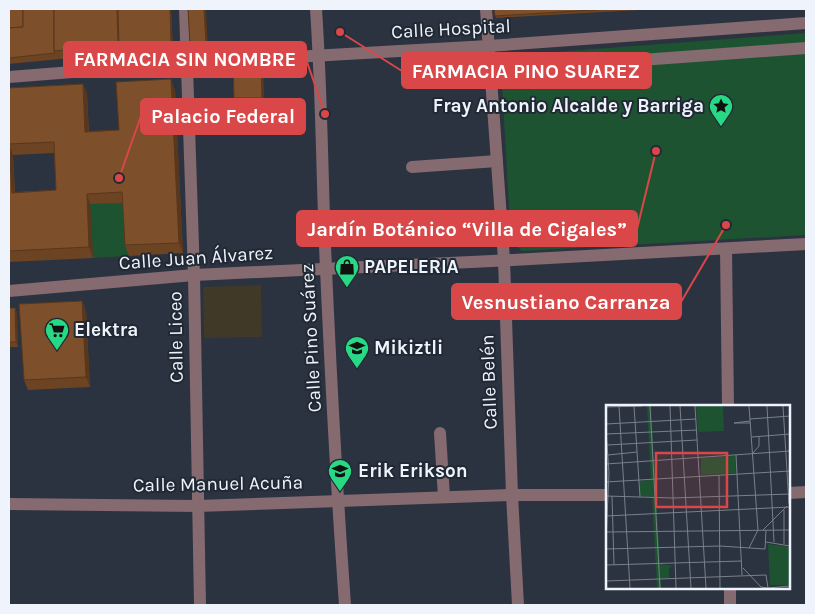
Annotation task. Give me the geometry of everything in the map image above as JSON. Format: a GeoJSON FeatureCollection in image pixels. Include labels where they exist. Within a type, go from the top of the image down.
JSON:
{"type":"FeatureCollection","features":[{"type":"Feature","properties":{"kind":"street","name":"Calle Liceo"},"geometry":{"type":"LineString","coordinates":[[185,9],[194,275],[200,605]]}},
{"type":"Feature","properties":{"kind":"street","name":"Calle Pino Suárez"},"geometry":{"type":"LineString","coordinates":[[316,9],[326,269],[345,605]]}},
{"type":"Feature","properties":{"kind":"street","name":"Calle Belén"},"geometry":{"type":"LineString","coordinates":[[486,9],[504,260],[512,495],[518,605]]}},
{"type":"Feature","properties":{"kind":"street","name":"Calle Hospital"},"geometry":{"type":"LineString","coordinates":[[9,77],[319,54],[488,46],[806,24]]}},
{"type":"Feature","properties":{"kind":"street"},"geometry":{"type":"LineString","coordinates":[[505,70],[806,48]]}},
{"type":"Feature","properties":{"kind":"street"},"geometry":{"type":"LineString","coordinates":[[412,167],[497,162]]}},
{"type":"Feature","properties":{"kind":"street","name":"Calle Juan Álvarez"},"geometry":{"type":"LineString","coordinates":[[9,291],[194,275],[806,244]]}},
{"type":"Feature","properties":{"kind":"street"},"geometry":{"type":"LineString","coordinates":[[726,249],[728,405]]}},
{"type":"Feature","properties":{"kind":"street"},"geometry":{"type":"LineString","coordinates":[[440,434],[444,497]]}},
{"type":"Feature","properties":{"kind":"street"},"geometry":{"type":"LineString","coordinates":[[790,493],[806,492]]}},
{"type":"Feature","properties":{"kind":"street","name":"Calle Manuel Acuña"},"geometry":{"type":"LineString","coordinates":[[9,504],[197,506],[512,495],[606,495]]}},
{"type":"Feature","properties":{"kind":"street"},"geometry":{"type":"LineString","coordinates":[[730,589],[730,605]]}},
{"type":"Feature","properties":{"kind":"shaded area"},"geometry":{"type":"Polygon","coordinates":[[[261,285],[262,337],[204,338],[203,287],[261,285]]]}},
{"type":"Feature","properties":{"kind":"green space"},"geometry":{"type":"Polygon","coordinates":[[[806,33],[806,235],[522,251],[511,241],[501,68],[515,55],[806,33]]]}},
{"type":"Feature","properties":{"kind":"green space"},"geometry":{"type":"Polygon","coordinates":[[[126,202],[129,256],[93,258],[90,204],[126,202]]]}},
{"type":"Feature","properties":{"kind":"building"},"geometry":{"type":"Polygon","coordinates":[[[9,9],[23,9],[23,27],[9,28],[9,9]]]}},
{"type":"Feature","properties":{"kind":"building"},"geometry":{"type":"Polygon","coordinates":[[[23,9],[54,9],[55,53],[9,58],[9,28],[23,27],[23,9]]]}},
{"type":"Feature","properties":{"kind":"building"},"geometry":{"type":"Polygon","coordinates":[[[54,9],[117,9],[118,45],[54,51],[54,9]]]}},
{"type":"Feature","properties":{"kind":"building"},"geometry":{"type":"Polygon","coordinates":[[[118,9],[170,9],[171,43],[119,47],[118,9]]]}},
{"type":"Feature","properties":{"kind":"building"},"geometry":{"type":"Polygon","coordinates":[[[188,9],[204,9],[206,43],[190,45],[188,9]]]}},
{"type":"Feature","properties":{"kind":"building"},"geometry":{"type":"Polygon","coordinates":[[[494,9],[610,9],[495,16],[494,9]]]}},
{"type":"Feature","properties":{"kind":"building"},"geometry":{"type":"Polygon","coordinates":[[[261,63],[262,98],[234,98],[233,64],[261,63]]]}},
{"type":"Feature","properties":{"kind":"building"},"geometry":{"type":"Polygon","coordinates":[[[171,79],[179,243],[125,245],[122,192],[87,194],[89,247],[9,251],[9,144],[9,88],[83,84],[85,132],[119,130],[116,82],[171,79]],[[54,142],[9,144],[12,193],[56,190],[54,142]]]}},
{"type":"Feature","properties":{"kind":"building","name":"Elektra"},"geometry":{"type":"Polygon","coordinates":[[[82,301],[86,377],[24,380],[19,304],[82,301]]]}},
{"type":"Feature","properties":{"kind":"building"},"geometry":{"type":"Polygon","coordinates":[[[9,308],[15,308],[16,342],[9,342],[9,308]]]}},
{"type":"Feature","properties":{"kind":"place","name":"FARMACIA PINO SUAREZ"},"geometry":{"type":"Point","coordinates":[340,32]}},
{"type":"Feature","properties":{"kind":"place","name":"FARMACIA SIN NOMBRE"},"geometry":{"type":"Point","coordinates":[325,114]}},
{"type":"Feature","properties":{"kind":"place","name":"Fray Antonio Alcalde y Barriga"},"geometry":{"type":"Point","coordinates":[721,127]}},
{"type":"Feature","properties":{"kind":"place","name":"Jardín Botánico “Villa de Cigales”"},"geometry":{"type":"Point","coordinates":[656,151]}},
{"type":"Feature","properties":{"kind":"place","name":"Palacio Federal"},"geometry":{"type":"Point","coordinates":[119,178]}},
{"type":"Feature","properties":{"kind":"place","name":"Vesnustiano Carranza"},"geometry":{"type":"Point","coordinates":[726,225]}},
{"type":"Feature","properties":{"kind":"place","name":"PAPELERIA"},"geometry":{"type":"Point","coordinates":[347,288]}},
{"type":"Feature","properties":{"kind":"place","name":"Elektra"},"geometry":{"type":"Point","coordinates":[57,351]}},
{"type":"Feature","properties":{"kind":"place","name":"Mikiztli"},"geometry":{"type":"Point","coordinates":[357,369]}},
{"type":"Feature","properties":{"kind":"place","name":"Erik Erikson"},"geometry":{"type":"Point","coordinates":[340,492]}}]}
